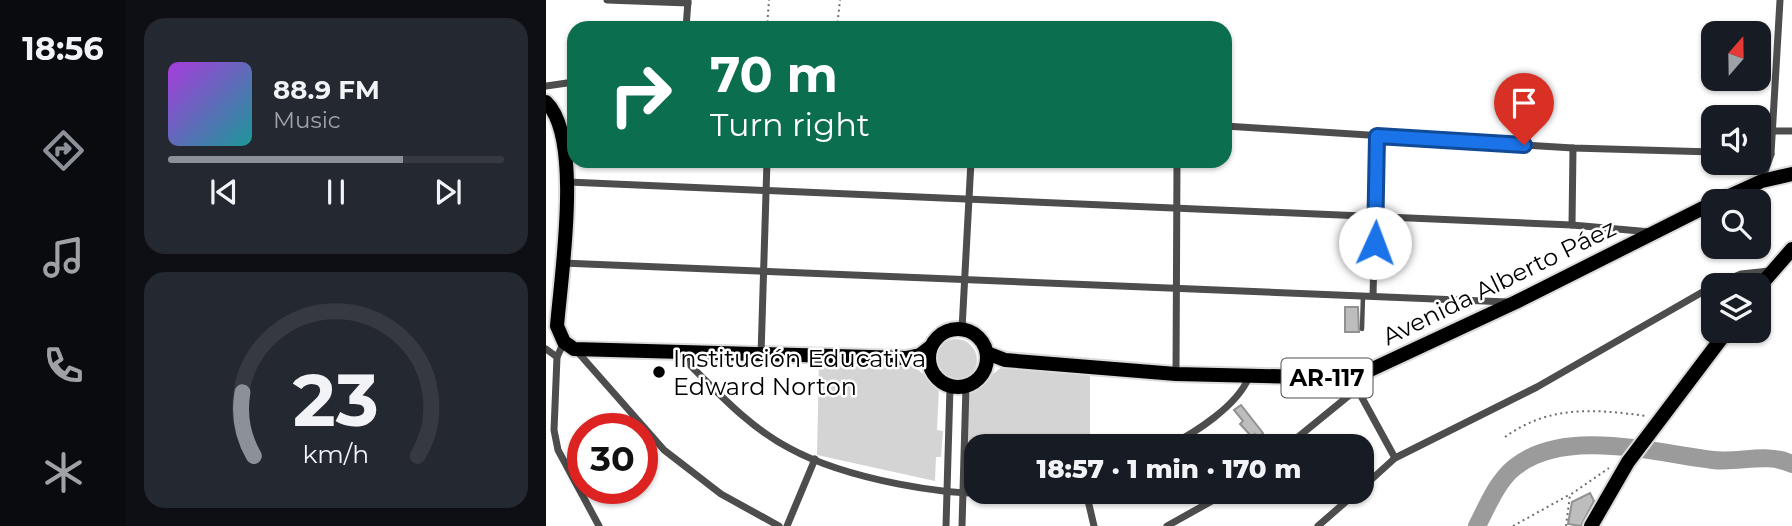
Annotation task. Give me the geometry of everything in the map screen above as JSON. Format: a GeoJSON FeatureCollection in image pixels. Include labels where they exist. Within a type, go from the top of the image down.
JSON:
{"type":"FeatureCollection","features":[{"type":"Feature","properties":{"kind":"main road"},"geometry":{"type":"LineString","coordinates":[[546,102],[558,116],[568,182],[557,326],[569,345],[690,354],[906,358],[920,355],[942,332],[962,329],[978,337],[986,360]]}},
{"type":"Feature","properties":{"kind":"main road","name":"Avenida Alberto Páez"},"geometry":{"type":"LineString","coordinates":[[1744,189],[1762,181],[1792,174]]}},
{"type":"Feature","properties":{"kind":"main road","name":"Avenida Alberto Páez"},"geometry":{"type":"LineString","coordinates":[[986,360],[1355,384],[1701,209]]}},
{"type":"Feature","properties":{"kind":"main road"},"geometry":{"type":"LineString","coordinates":[[1770,271],[1792,249]]}},
{"type":"Feature","properties":{"kind":"main road"},"geometry":{"type":"LineString","coordinates":[[1591,526],[1628,461],[1718,343]]}},
{"type":"Feature","properties":{"kind":"main road"},"geometry":{"type":"LineString","coordinates":[[929,348],[930,369],[935,377],[950,387],[966,387]]}},
{"type":"Feature","properties":{"kind":"main road"},"geometry":{"type":"LineString","coordinates":[[906,358],[930,369]]}},
{"type":"Feature","properties":{"kind":"main road","name":"AR-117"},"geometry":{"type":"LineString","coordinates":[[966,387],[975,382],[986,360]]}},
{"type":"Feature","properties":{"kind":"street"},"geometry":{"type":"LineString","coordinates":[[607,0],[688,2],[687,21]]}},
{"type":"Feature","properties":{"kind":"street"},"geometry":{"type":"LineString","coordinates":[[1771,154],[1780,0]]}},
{"type":"Feature","properties":{"kind":"street"},"geometry":{"type":"LineString","coordinates":[[546,86],[567,83]]}},
{"type":"Feature","properties":{"kind":"street"},"geometry":{"type":"LineString","coordinates":[[1232,126],[1573,148],[1701,152]]}},
{"type":"Feature","properties":{"kind":"street"},"geometry":{"type":"LineString","coordinates":[[1772,131],[1792,131]]}},
{"type":"Feature","properties":{"kind":"street"},"geometry":{"type":"LineString","coordinates":[[1373,296],[1377,136]]}},
{"type":"Feature","properties":{"kind":"street"},"geometry":{"type":"LineString","coordinates":[[1572,225],[1573,148]]}},
{"type":"Feature","properties":{"kind":"street"},"geometry":{"type":"LineString","coordinates":[[761,355],[767,168]]}},
{"type":"Feature","properties":{"kind":"street"},"geometry":{"type":"LineString","coordinates":[[962,329],[971,168]]}},
{"type":"Feature","properties":{"kind":"street"},"geometry":{"type":"LineString","coordinates":[[1176,374],[1177,168]]}},
{"type":"Feature","properties":{"kind":"street"},"geometry":{"type":"LineString","coordinates":[[1762,181],[1764,175]]}},
{"type":"Feature","properties":{"kind":"street"},"geometry":{"type":"LineString","coordinates":[[568,182],[1572,225],[1653,232]]}},
{"type":"Feature","properties":{"kind":"street"},"geometry":{"type":"LineString","coordinates":[[561,263],[1516,302]]}},
{"type":"Feature","properties":{"kind":"street"},"geometry":{"type":"LineString","coordinates":[[1751,273],[1770,271]]}},
{"type":"Feature","properties":{"kind":"street"},"geometry":{"type":"LineString","coordinates":[[1374,477],[1395,458],[1537,387],[1701,293]]}},
{"type":"Feature","properties":{"kind":"street"},"geometry":{"type":"LineString","coordinates":[[599,526],[558,450],[554,430],[557,357],[569,345],[664,450],[721,494],[779,526]]}},
{"type":"Feature","properties":{"kind":"street"},"geometry":{"type":"LineString","coordinates":[[546,349],[557,357]]}},
{"type":"Feature","properties":{"kind":"street"},"geometry":{"type":"LineString","coordinates":[[690,354],[691,366],[729,404],[764,432],[815,460],[909,485],[962,491]]}},
{"type":"Feature","properties":{"kind":"street"},"geometry":{"type":"LineString","coordinates":[[1186,434],[1234,399],[1245,387],[1249,377]]}},
{"type":"Feature","properties":{"kind":"street"},"geometry":{"type":"LineString","coordinates":[[1300,434],[1355,384],[1395,458]]}},
{"type":"Feature","properties":{"kind":"street"},"geometry":{"type":"LineString","coordinates":[[946,526],[950,387]]}},
{"type":"Feature","properties":{"kind":"street"},"geometry":{"type":"LineString","coordinates":[[962,526],[966,387]]}},
{"type":"Feature","properties":{"kind":"street"},"geometry":{"type":"LineString","coordinates":[[787,526],[815,460]]}},
{"type":"Feature","properties":{"kind":"street"},"geometry":{"type":"LineString","coordinates":[[1089,504],[1094,526]]}},
{"type":"Feature","properties":{"kind":"street"},"geometry":{"type":"LineString","coordinates":[[1167,526],[1206,504]]}},
{"type":"Feature","properties":{"kind":"street"},"geometry":{"type":"LineString","coordinates":[[1318,526],[1343,504]]}},
{"type":"Feature","properties":{"kind":"lane"},"geometry":{"type":"LineString","coordinates":[[1362,329],[1363,295]]}},
{"type":"Feature","properties":{"kind":"path"},"geometry":{"type":"LineString","coordinates":[[767,21],[769,0]]}},
{"type":"Feature","properties":{"kind":"path"},"geometry":{"type":"LineString","coordinates":[[837,21],[839,0]]}},
{"type":"Feature","properties":{"kind":"path"},"geometry":{"type":"LineString","coordinates":[[1505,437],[1523,425],[1567,410],[1597,409],[1661,419]]}},
{"type":"Feature","properties":{"kind":"path"},"geometry":{"type":"LineString","coordinates":[[1513,526],[1570,495],[1609,468]]}},
{"type":"Feature","properties":{"kind":"path"},"geometry":{"type":"LineString","coordinates":[[1566,526],[1570,495]]}},
{"type":"Feature","properties":{"kind":"shaded area"},"geometry":{"type":"Polygon","coordinates":[[[956,339],[971,345],[977,360],[971,375],[956,381],[941,375],[935,360],[941,345],[956,339]]]}},
{"type":"Feature","properties":{"kind":"shaded area"},"geometry":{"type":"Polygon","coordinates":[[[819,361],[911,364],[939,387],[937,430],[943,431],[941,457],[936,457],[935,481],[817,455],[819,361]]]}},
{"type":"Feature","properties":{"kind":"shaded area"},"geometry":{"type":"Polygon","coordinates":[[[1002,367],[1090,373],[1090,434],[966,434],[965,395],[1002,367]]]}},
{"type":"Feature","properties":{"kind":"building"},"geometry":{"type":"Polygon","coordinates":[[[1345,307],[1358,307],[1359,332],[1345,332],[1345,307]]]}},
{"type":"Feature","properties":{"kind":"building"},"geometry":{"type":"Polygon","coordinates":[[[1241,405],[1263,433],[1249,434],[1240,424],[1243,421],[1234,410],[1241,405]]]}},
{"type":"Feature","properties":{"kind":"building"},"geometry":{"type":"Polygon","coordinates":[[[1590,493],[1594,501],[1581,526],[1568,524],[1572,502],[1590,493]]]}},
{"type":"Feature","properties":{"kind":"waterway"},"geometry":{"type":"LineString","coordinates":[[1477,526],[1503,479],[1515,467],[1535,455],[1559,448],[1611,446],[1723,461],[1763,458],[1792,464]]}},
{"type":"Feature","properties":{"kind":"place","name":"Institución Educativa Edward Norton"},"geometry":{"type":"Point","coordinates":[659,372]}},
{"type":"Feature","properties":{"kind":"route"},"geometry":{"type":"LineString","coordinates":[[1375,243],[1377,136],[1524,145]]}}]}
